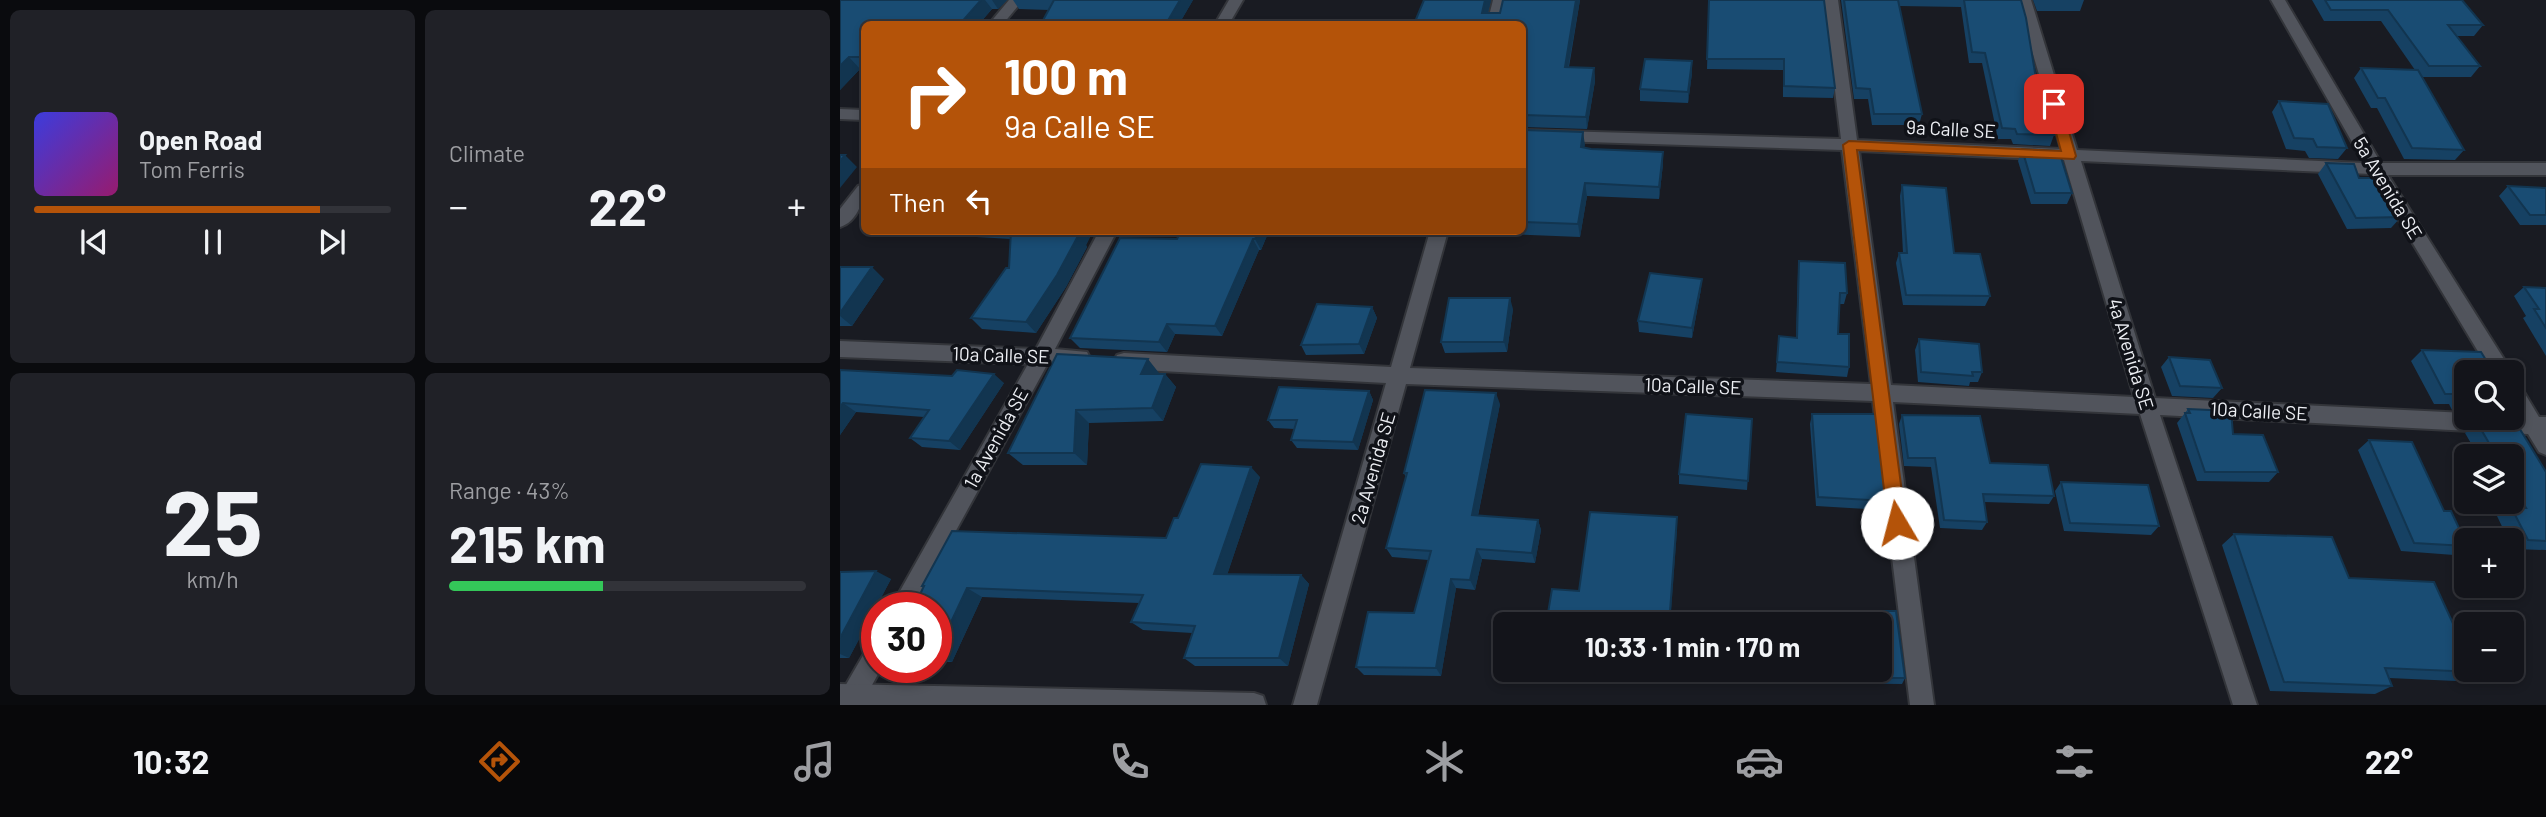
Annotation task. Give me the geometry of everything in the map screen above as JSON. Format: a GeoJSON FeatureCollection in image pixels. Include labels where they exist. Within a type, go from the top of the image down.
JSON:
{"type":"FeatureCollection","features":[{"type":"Feature","properties":{"kind":"street"},"geometry":{"type":"LineString","coordinates":[[998,21],[1016,0]]}},
{"type":"Feature","properties":{"kind":"street"},"geometry":{"type":"LineString","coordinates":[[1224,21],[1236,0]]}},
{"type":"Feature","properties":{"kind":"street"},"geometry":{"type":"LineString","coordinates":[[1495,21],[1500,0]]}},
{"type":"Feature","properties":{"kind":"street"},"geometry":{"type":"LineString","coordinates":[[1831,0],[1922,705]]}},
{"type":"Feature","properties":{"kind":"street","name":"4a Avenida SE"},"geometry":{"type":"LineString","coordinates":[[2024,0],[2069,156],[2147,406],[2245,705]]}},
{"type":"Feature","properties":{"kind":"street","name":"5a Avenida SE"},"geometry":{"type":"LineString","coordinates":[[2278,0],[2376,169],[2494,360]]}},
{"type":"Feature","properties":{"kind":"street"},"geometry":{"type":"LineString","coordinates":[[840,114],[861,115]]}},
{"type":"Feature","properties":{"kind":"street","name":"9a Calle SE"},"geometry":{"type":"LineString","coordinates":[[1526,135],[1849,145],[2376,169],[2546,169]]}},
{"type":"Feature","properties":{"kind":"street"},"geometry":{"type":"LineString","coordinates":[[840,221],[861,194]]}},
{"type":"Feature","properties":{"kind":"street","name":"1a Avenida SE"},"geometry":{"type":"LineString","coordinates":[[910,592],[1106,235]]}},
{"type":"Feature","properties":{"kind":"street","name":"2a Avenida SE"},"geometry":{"type":"LineString","coordinates":[[1305,705],[1438,235]]}},
{"type":"Feature","properties":{"kind":"street","name":"10a Calle SE"},"geometry":{"type":"LineString","coordinates":[[840,349],[1042,356],[1400,376],[1880,393],[2540,425]]}},
{"type":"Feature","properties":{"kind":"street"},"geometry":{"type":"LineString","coordinates":[[2524,405],[2540,425],[2546,446]]}},
{"type":"Feature","properties":{"kind":"street"},"geometry":{"type":"LineString","coordinates":[[847,699],[861,678]]}},
{"type":"Feature","properties":{"kind":"street"},"geometry":{"type":"LineString","coordinates":[[847,699],[1254,705]]}},
{"type":"Feature","properties":{"kind":"building"},"geometry":{"type":"Polygon","coordinates":[[[840,0],[981,0],[963,21],[861,21],[861,57],[849,57],[840,66],[840,0]]]}},
{"type":"Feature","properties":{"kind":"building"},"geometry":{"type":"Polygon","coordinates":[[[1054,0],[1180,0],[1168,21],[1043,21],[1054,0]]]}},
{"type":"Feature","properties":{"kind":"building"},"geometry":{"type":"Polygon","coordinates":[[[1424,0],[1485,0],[1482,13],[1500,13],[1503,0],[1576,0],[1565,67],[1594,68],[1586,117],[1526,115],[1526,21],[1415,21],[1424,0]]]}},
{"type":"Feature","properties":{"kind":"building"},"geometry":{"type":"Polygon","coordinates":[[[1709,0],[1824,0],[1835,88],[1784,86],[1784,59],[1707,59],[1709,0]]]}},
{"type":"Feature","properties":{"kind":"building"},"geometry":{"type":"Polygon","coordinates":[[[1844,0],[1898,0],[1922,114],[1874,114],[1870,89],[1856,88],[1844,0]]]}},
{"type":"Feature","properties":{"kind":"building"},"geometry":{"type":"Polygon","coordinates":[[[1964,0],[2021,0],[2039,97],[2043,98],[2054,135],[2017,134],[2015,129],[2002,128],[1985,53],[1972,52],[1964,0]]]}},
{"type":"Feature","properties":{"kind":"building"},"geometry":{"type":"Polygon","coordinates":[[[2325,0],[2462,0],[2483,25],[2448,25],[2480,66],[2429,66],[2388,10],[2331,10],[2325,0]]]}},
{"type":"Feature","properties":{"kind":"building"},"geometry":{"type":"Polygon","coordinates":[[[1645,59],[1692,61],[1688,92],[1640,89],[1645,59]]]}},
{"type":"Feature","properties":{"kind":"building"},"geometry":{"type":"Polygon","coordinates":[[[2361,68],[2418,70],[2464,150],[2412,148],[2385,98],[2378,98],[2361,68]]]}},
{"type":"Feature","properties":{"kind":"building"},"geometry":{"type":"Polygon","coordinates":[[[2279,101],[2328,104],[2347,148],[2317,147],[2313,139],[2294,138],[2279,101]]]}},
{"type":"Feature","properties":{"kind":"building"},"geometry":{"type":"Polygon","coordinates":[[[1526,130],[1583,132],[1581,147],[1591,149],[1663,152],[1659,187],[1585,183],[1578,224],[1526,222],[1526,130]]]}},
{"type":"Feature","properties":{"kind":"building"},"geometry":{"type":"Polygon","coordinates":[[[2022,149],[2059,151],[2072,193],[2035,193],[2022,149]]]}},
{"type":"Feature","properties":{"kind":"building"},"geometry":{"type":"Polygon","coordinates":[[[2326,163],[2354,164],[2359,178],[2378,178],[2401,217],[2356,218],[2326,163]]]}},
{"type":"Feature","properties":{"kind":"building"},"geometry":{"type":"Polygon","coordinates":[[[1902,185],[1946,188],[1954,253],[1980,254],[1990,296],[1906,295],[1899,253],[1907,253],[1902,185]]]}},
{"type":"Feature","properties":{"kind":"building"},"geometry":{"type":"Polygon","coordinates":[[[2508,186],[2546,188],[2546,215],[2530,215],[2508,186]]]}},
{"type":"Feature","properties":{"kind":"building"},"geometry":{"type":"Polygon","coordinates":[[[1011,235],[1078,236],[1057,275],[1026,322],[971,318],[1006,268],[1009,268],[1011,235]]]}},
{"type":"Feature","properties":{"kind":"building"},"geometry":{"type":"Polygon","coordinates":[[[1179,235],[1257,235],[1215,326],[1167,324],[1159,342],[1070,338],[1120,238],[1177,239],[1179,235]]]}},
{"type":"Feature","properties":{"kind":"building"},"geometry":{"type":"Polygon","coordinates":[[[1799,261],[1845,263],[1847,293],[1840,293],[1838,334],[1849,334],[1849,367],[1777,362],[1779,336],[1797,338],[1799,261]]]}},
{"type":"Feature","properties":{"kind":"building"},"geometry":{"type":"Polygon","coordinates":[[[840,267],[872,267],[840,313],[840,267]]]}},
{"type":"Feature","properties":{"kind":"building"},"geometry":{"type":"Polygon","coordinates":[[[1650,273],[1702,279],[1692,328],[1638,321],[1650,273]]]}},
{"type":"Feature","properties":{"kind":"building"},"geometry":{"type":"Polygon","coordinates":[[[2524,287],[2546,288],[2546,328],[2534,309],[2539,309],[2524,287]]]}},
{"type":"Feature","properties":{"kind":"building"},"geometry":{"type":"Polygon","coordinates":[[[1449,298],[1510,298],[1504,342],[1441,342],[1449,298]]]}},
{"type":"Feature","properties":{"kind":"building"},"geometry":{"type":"Polygon","coordinates":[[[1317,304],[1372,307],[1359,344],[1301,345],[1317,304]]]}},
{"type":"Feature","properties":{"kind":"building"},"geometry":{"type":"Polygon","coordinates":[[[1919,339],[1979,344],[1982,372],[1972,372],[1973,376],[1921,372],[1919,339]]]}},
{"type":"Feature","properties":{"kind":"building"},"geometry":{"type":"Polygon","coordinates":[[[2422,350],[2481,352],[2486,360],[2454,360],[2454,394],[2445,394],[2422,350]]]}},
{"type":"Feature","properties":{"kind":"building"},"geometry":{"type":"Polygon","coordinates":[[[1057,354],[1148,359],[1141,374],[1165,374],[1152,408],[1076,410],[1074,453],[1008,453],[1057,354]]]}},
{"type":"Feature","properties":{"kind":"building"},"geometry":{"type":"Polygon","coordinates":[[[2169,357],[2210,360],[2222,388],[2180,386],[2169,357]]]}},
{"type":"Feature","properties":{"kind":"building"},"geometry":{"type":"Polygon","coordinates":[[[840,370],[952,376],[957,370],[994,374],[949,441],[910,438],[929,410],[843,403],[840,407],[840,370]]]}},
{"type":"Feature","properties":{"kind":"building"},"geometry":{"type":"Polygon","coordinates":[[[1279,387],[1369,391],[1353,442],[1291,440],[1297,420],[1268,420],[1279,387]]]}},
{"type":"Feature","properties":{"kind":"building"},"geometry":{"type":"Polygon","coordinates":[[[1425,390],[1496,393],[1472,515],[1538,520],[1532,553],[1477,549],[1470,580],[1451,579],[1436,668],[1356,667],[1368,612],[1414,613],[1431,551],[1386,548],[1407,473],[1404,473],[1425,390]]]}},
{"type":"Feature","properties":{"kind":"building"},"geometry":{"type":"Polygon","coordinates":[[[2188,409],[2231,411],[2233,434],[2263,435],[2278,472],[2205,472],[2185,413],[2190,413],[2188,409]]]}},
{"type":"Feature","properties":{"kind":"building"},"geometry":{"type":"Polygon","coordinates":[[[1686,414],[1752,419],[1748,481],[1679,474],[1686,414]]]}},
{"type":"Feature","properties":{"kind":"building"},"geometry":{"type":"Polygon","coordinates":[[[1812,414],[1876,414],[1886,501],[1818,497],[1812,414]]]}},
{"type":"Feature","properties":{"kind":"building"},"geometry":{"type":"Polygon","coordinates":[[[1902,415],[1980,416],[1990,463],[2048,465],[2054,496],[1983,494],[1987,522],[1944,520],[1935,458],[1908,458],[1902,415]]]}},
{"type":"Feature","properties":{"kind":"building"},"geometry":{"type":"Polygon","coordinates":[[[2481,430],[2520,430],[2546,472],[2546,541],[2528,540],[2515,514],[2524,514],[2526,508],[2524,444],[2490,444],[2481,430]]]}},
{"type":"Feature","properties":{"kind":"building"},"geometry":{"type":"Polygon","coordinates":[[[2369,440],[2412,442],[2444,511],[2451,511],[2459,528],[2454,528],[2454,545],[2414,543],[2369,440]]]}},
{"type":"Feature","properties":{"kind":"building"},"geometry":{"type":"Polygon","coordinates":[[[1201,464],[1251,467],[1214,574],[1301,575],[1279,658],[1184,658],[1195,626],[1131,622],[1143,595],[967,588],[952,620],[952,592],[921,592],[952,531],[1166,538],[1174,518],[1178,518],[1201,464]]]}},
{"type":"Feature","properties":{"kind":"building"},"geometry":{"type":"Polygon","coordinates":[[[2061,482],[2148,485],[2159,526],[2070,523],[2061,482]]]}},
{"type":"Feature","properties":{"kind":"building"},"geometry":{"type":"Polygon","coordinates":[[[1590,512],[1677,517],[1670,612],[1548,612],[1552,589],[1579,591],[1590,512]]]}},
{"type":"Feature","properties":{"kind":"building"},"geometry":{"type":"Polygon","coordinates":[[[2234,534],[2332,537],[2349,578],[2434,582],[2454,626],[2454,671],[2385,668],[2392,686],[2284,682],[2234,534]]]}},
{"type":"Feature","properties":{"kind":"building"},"geometry":{"type":"Polygon","coordinates":[[[876,571],[865,592],[861,592],[861,599],[840,638],[840,572],[876,571]]]}},
{"type":"Feature","properties":{"kind":"building"},"geometry":{"type":"Polygon","coordinates":[[[1896,611],[1905,678],[1892,678],[1892,612],[1848,612],[1896,611]]]}},
{"type":"Feature","properties":{"kind":"route"},"geometry":{"type":"LineString","coordinates":[[1897,523],[1849,145],[2069,156],[2054,104]]}}]}
